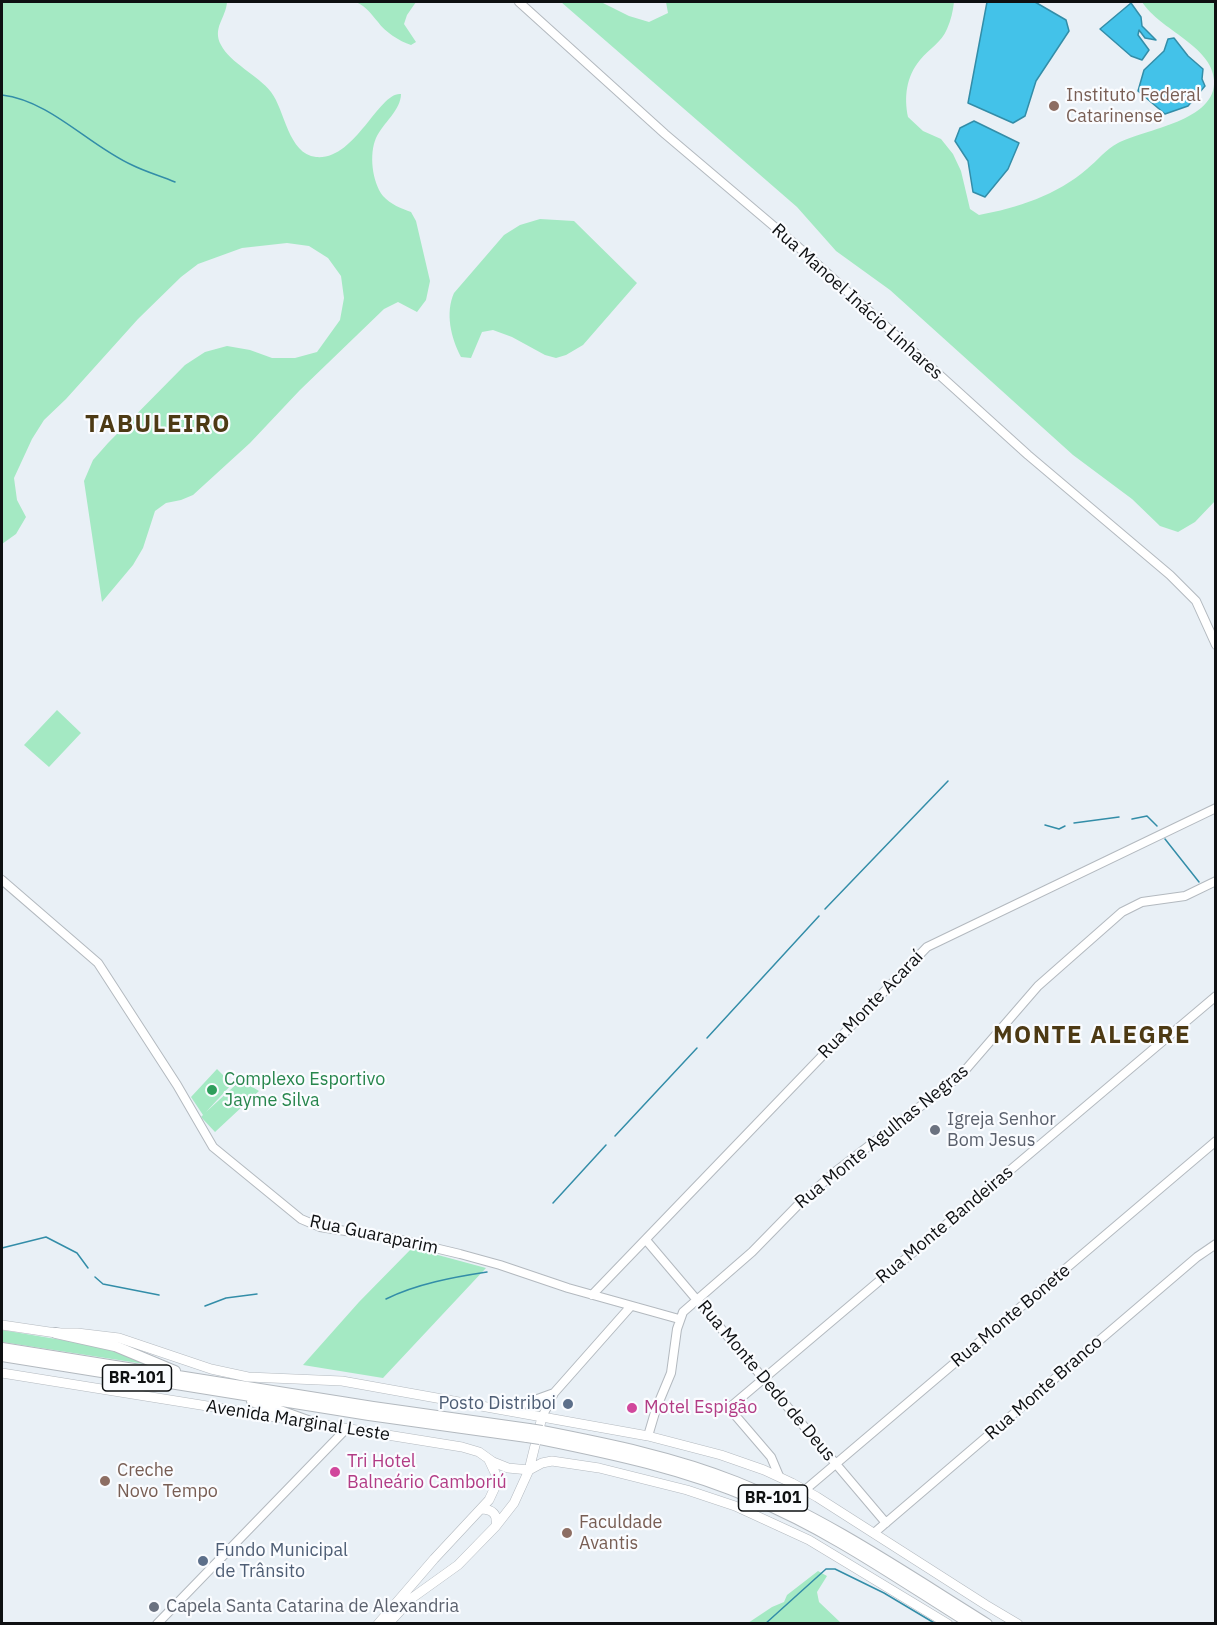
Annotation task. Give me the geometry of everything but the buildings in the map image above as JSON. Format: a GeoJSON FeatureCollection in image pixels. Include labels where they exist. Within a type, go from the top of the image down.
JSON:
{"type":"FeatureCollection","features":[{"type":"Feature","properties":{"kind":"highway"},"geometry":{"type":"LineString","coordinates":[[56,1334],[115,1346],[195,1379]]}},
{"type":"Feature","properties":{"kind":"highway","name":"BR-101"},"geometry":{"type":"LineString","coordinates":[[2,1348],[373,1407],[658,1456],[756,1490],[827,1526],[987,1623]]}},
{"type":"Feature","properties":{"kind":"highway","name":"BR-101"},"geometry":{"type":"LineString","coordinates":[[2,1356],[238,1394],[528,1433]]}},
{"type":"Feature","properties":{"kind":"highway"},"geometry":{"type":"LineString","coordinates":[[2,1362],[35,1361]]}},
{"type":"Feature","properties":{"kind":"highway"},"geometry":{"type":"LineString","coordinates":[[238,1394],[316,1424]]}},
{"type":"Feature","properties":{"kind":"highway","name":"BR-101"},"geometry":{"type":"LineString","coordinates":[[541,1435],[652,1463],[755,1499],[830,1537],[971,1623]]}},
{"type":"Feature","properties":{"kind":"main road"},"geometry":{"type":"LineString","coordinates":[[2,1325],[56,1334],[77,1333],[119,1338],[211,1369],[248,1377],[342,1381],[648,1436],[721,1455],[779,1476],[805,1490],[1018,1623]]}},
{"type":"Feature","properties":{"kind":"main road","name":"Avenida Marginal Leste"},"geometry":{"type":"LineString","coordinates":[[2,1373],[462,1447],[479,1452],[489,1460],[508,1468],[529,1470],[552,1461],[599,1468],[687,1490],[735,1506],[808,1540],[948,1623]]}},
{"type":"Feature","properties":{"kind":"main road"},"geometry":{"type":"LineString","coordinates":[[388,1623],[406,1602],[458,1565],[496,1526],[514,1503],[529,1470],[542,1417]]}},
{"type":"Feature","properties":{"kind":"main road"},"geometry":{"type":"LineString","coordinates":[[378,1623],[494,1494],[496,1475],[489,1460]]}},
{"type":"Feature","properties":{"kind":"main road"},"geometry":{"type":"LineString","coordinates":[[482,1509],[489,1509],[494,1513],[497,1519],[496,1526]]}},
{"type":"Feature","properties":{"kind":"street","name":"Rua Manoel Inácio Linhares"},"geometry":{"type":"LineString","coordinates":[[519,2],[668,137],[796,245],[1028,455],[1170,575],[1196,602],[1215,645]]}},
{"type":"Feature","properties":{"kind":"street","name":"Rua Monte Acaraí"},"geometry":{"type":"LineString","coordinates":[[592,1295],[927,947],[1215,808]]}},
{"type":"Feature","properties":{"kind":"street","name":"Rua Guaraparim"},"geometry":{"type":"LineString","coordinates":[[2,880],[98,963],[177,1085],[213,1147],[301,1219],[320,1227],[397,1239],[460,1254],[679,1319]]}},
{"type":"Feature","properties":{"kind":"street","name":"Rua Monte Agulhas Negras"},"geometry":{"type":"LineString","coordinates":[[679,1319],[683,1312],[752,1252],[797,1206],[835,1172],[961,1075],[1038,986],[1122,912],[1142,902],[1185,896],[1215,881]]}},
{"type":"Feature","properties":{"kind":"street","name":"Rua Monte Bandeiras"},"geometry":{"type":"LineString","coordinates":[[779,1476],[771,1457],[729,1408],[1215,996]]}},
{"type":"Feature","properties":{"kind":"street","name":"Rua Monte Bonete"},"geometry":{"type":"LineString","coordinates":[[805,1490],[1215,1141]]}},
{"type":"Feature","properties":{"kind":"street","name":"Rua Monte Dedo de Deus"},"geometry":{"type":"LineString","coordinates":[[646,1240],[886,1523]]}},
{"type":"Feature","properties":{"kind":"street","name":"Rua Monte Branco"},"geometry":{"type":"LineString","coordinates":[[874,1533],[1215,1244]]}},
{"type":"Feature","properties":{"kind":"street"},"geometry":{"type":"LineString","coordinates":[[542,1417],[554,1393],[631,1305]]}},
{"type":"Feature","properties":{"kind":"street"},"geometry":{"type":"LineString","coordinates":[[648,1436],[671,1373],[679,1319]]}},
{"type":"Feature","properties":{"kind":"street"},"geometry":{"type":"LineString","coordinates":[[507,1410],[554,1393]]}},
{"type":"Feature","properties":{"kind":"street"},"geometry":{"type":"LineString","coordinates":[[157,1623],[347,1428]]}},
{"type":"Feature","properties":{"kind":"green space"},"geometry":{"type":"Polygon","coordinates":[[[2,2],[227,2],[218,33],[221,45],[231,58],[271,92],[293,140],[307,154],[316,157],[330,155],[343,148],[384,103],[393,96],[401,94],[398,106],[376,138],[373,168],[376,183],[383,196],[400,208],[411,212],[416,221],[430,281],[426,300],[417,312],[398,302],[384,309],[300,390],[250,443],[193,495],[166,503],[155,511],[143,548],[133,565],[102,602],[84,481],[93,460],[185,365],[205,352],[227,346],[250,350],[272,358],[295,358],[317,352],[340,320],[344,298],[341,276],[328,258],[309,246],[287,243],[242,248],[198,264],[181,277],[138,319],[44,420],[32,439],[14,478],[17,500],[26,517],[16,534],[2,544],[2,2]]]}},
{"type":"Feature","properties":{"kind":"green space"},"geometry":{"type":"Polygon","coordinates":[[[356,2],[416,2],[404,24],[416,42],[411,45],[393,36],[366,8],[356,2]]]}},
{"type":"Feature","properties":{"kind":"green space"},"geometry":{"type":"Polygon","coordinates":[[[561,2],[601,2],[629,16],[649,22],[668,13],[666,2],[954,2],[945,34],[920,60],[912,73],[907,87],[907,110],[908,117],[923,131],[941,139],[953,154],[961,171],[970,209],[979,215],[1008,209],[1050,193],[1075,178],[1118,143],[1177,122],[1204,105],[1212,94],[1214,80],[1211,68],[1195,48],[1150,12],[1142,2],[1215,2],[1215,501],[1195,522],[1178,532],[1160,526],[1132,499],[1073,455],[890,290],[836,251],[797,207],[561,2]]]}},
{"type":"Feature","properties":{"kind":"green space"},"geometry":{"type":"Polygon","coordinates":[[[540,219],[574,221],[637,283],[583,345],[566,355],[556,358],[545,355],[512,337],[493,330],[482,332],[471,358],[461,357],[450,325],[451,301],[454,293],[504,235],[520,225],[540,219]]]}},
{"type":"Feature","properties":{"kind":"green space"},"geometry":{"type":"Polygon","coordinates":[[[57,710],[81,733],[49,767],[24,745],[57,710]]]}},
{"type":"Feature","properties":{"kind":"green space"},"geometry":{"type":"Polygon","coordinates":[[[217,1069],[232,1084],[206,1112],[241,1080],[259,1091],[215,1132],[201,1117],[203,1115],[191,1097],[217,1069]]]}},
{"type":"Feature","properties":{"kind":"green space"},"geometry":{"type":"Polygon","coordinates":[[[412,1248],[486,1268],[383,1378],[303,1365],[359,1302],[412,1248]]]}},
{"type":"Feature","properties":{"kind":"green space"},"geometry":{"type":"Polygon","coordinates":[[[2,1330],[104,1347],[151,1365],[2,1342],[2,1330]]]}},
{"type":"Feature","properties":{"kind":"green space"},"geometry":{"type":"Polygon","coordinates":[[[818,1571],[827,1576],[817,1592],[819,1602],[841,1623],[748,1623],[784,1602],[787,1595],[818,1571]]]}},
{"type":"Feature","properties":{"kind":"water"},"geometry":{"type":"Polygon","coordinates":[[[987,2],[1035,2],[1066,20],[1069,31],[1036,81],[1025,116],[1013,123],[968,103],[987,2]]]}},
{"type":"Feature","properties":{"kind":"water"},"geometry":{"type":"Polygon","coordinates":[[[1131,3],[1141,17],[1142,26],[1156,40],[1145,38],[1139,30],[1138,35],[1149,50],[1142,60],[1131,56],[1100,29],[1131,3]]]}},
{"type":"Feature","properties":{"kind":"water"},"geometry":{"type":"Polygon","coordinates":[[[1174,38],[1188,56],[1203,69],[1202,79],[1205,86],[1188,106],[1165,114],[1138,91],[1144,70],[1164,51],[1168,39],[1174,38]]]}},
{"type":"Feature","properties":{"kind":"water"},"geometry":{"type":"Polygon","coordinates":[[[974,121],[1019,143],[1008,169],[985,197],[973,192],[968,161],[955,141],[960,128],[974,121]]]}},
{"type":"Feature","properties":{"kind":"waterway"},"geometry":{"type":"LineString","coordinates":[[2,95],[37,106],[116,156],[175,182]]}},
{"type":"Feature","properties":{"kind":"waterway"},"geometry":{"type":"LineString","coordinates":[[825,909],[948,781]]}},
{"type":"Feature","properties":{"kind":"waterway"},"geometry":{"type":"LineString","coordinates":[[1132,819],[1147,816],[1157,826]]}},
{"type":"Feature","properties":{"kind":"waterway"},"geometry":{"type":"LineString","coordinates":[[1074,823],[1119,817]]}},
{"type":"Feature","properties":{"kind":"waterway"},"geometry":{"type":"LineString","coordinates":[[1045,825],[1059,829],[1065,826]]}},
{"type":"Feature","properties":{"kind":"waterway"},"geometry":{"type":"LineString","coordinates":[[1165,839],[1199,882]]}},
{"type":"Feature","properties":{"kind":"waterway"},"geometry":{"type":"LineString","coordinates":[[707,1038],[819,916]]}},
{"type":"Feature","properties":{"kind":"waterway"},"geometry":{"type":"LineString","coordinates":[[615,1136],[697,1048]]}},
{"type":"Feature","properties":{"kind":"waterway"},"geometry":{"type":"LineString","coordinates":[[553,1203],[606,1145]]}},
{"type":"Feature","properties":{"kind":"waterway"},"geometry":{"type":"LineString","coordinates":[[2,1248],[46,1237],[77,1253],[88,1268]]}},
{"type":"Feature","properties":{"kind":"waterway"},"geometry":{"type":"LineString","coordinates":[[386,1299],[422,1285],[487,1272]]}},
{"type":"Feature","properties":{"kind":"waterway"},"geometry":{"type":"LineString","coordinates":[[95,1277],[103,1284],[159,1295]]}},
{"type":"Feature","properties":{"kind":"waterway"},"geometry":{"type":"LineString","coordinates":[[205,1306],[226,1298],[257,1294]]}},
{"type":"Feature","properties":{"kind":"waterway"},"geometry":{"type":"LineString","coordinates":[[765,1624],[826,1569],[835,1569],[884,1593],[936,1624]]}},
{"type":"Feature","properties":{"kind":"place","name":"Instituto Federal Catarinense"},"geometry":{"type":"Point","coordinates":[1054,106]}},
{"type":"Feature","properties":{"kind":"place","name":"Complexo Esportivo Jayme Silva"},"geometry":{"type":"Point","coordinates":[212,1090]}},
{"type":"Feature","properties":{"kind":"place","name":"Igreja Senhor Bom Jesus"},"geometry":{"type":"Point","coordinates":[935,1130]}},
{"type":"Feature","properties":{"kind":"place","name":"Posto Distriboi"},"geometry":{"type":"Point","coordinates":[568,1404]}},
{"type":"Feature","properties":{"kind":"place","name":"Motel Espigão"},"geometry":{"type":"Point","coordinates":[632,1408]}},
{"type":"Feature","properties":{"kind":"place","name":"Tri Hotel Balneário Camboriú"},"geometry":{"type":"Point","coordinates":[335,1472]}},
{"type":"Feature","properties":{"kind":"place","name":"Creche Novo Tempo"},"geometry":{"type":"Point","coordinates":[105,1481]}},
{"type":"Feature","properties":{"kind":"place","name":"Faculdade Avantis"},"geometry":{"type":"Point","coordinates":[567,1533]}},
{"type":"Feature","properties":{"kind":"place","name":"Fundo Municipal de Trânsito"},"geometry":{"type":"Point","coordinates":[203,1561]}},
{"type":"Feature","properties":{"kind":"place","name":"Capela Santa Catarina de Alexandria"},"geometry":{"type":"Point","coordinates":[154,1607]}},
{"type":"Feature","properties":{"kind":"district","name":"TABULEIRO"},"geometry":{"type":"Point","coordinates":[158,425]}},
{"type":"Feature","properties":{"kind":"district","name":"MONTE ALEGRE"},"geometry":{"type":"Point","coordinates":[1092,1036]}}]}
